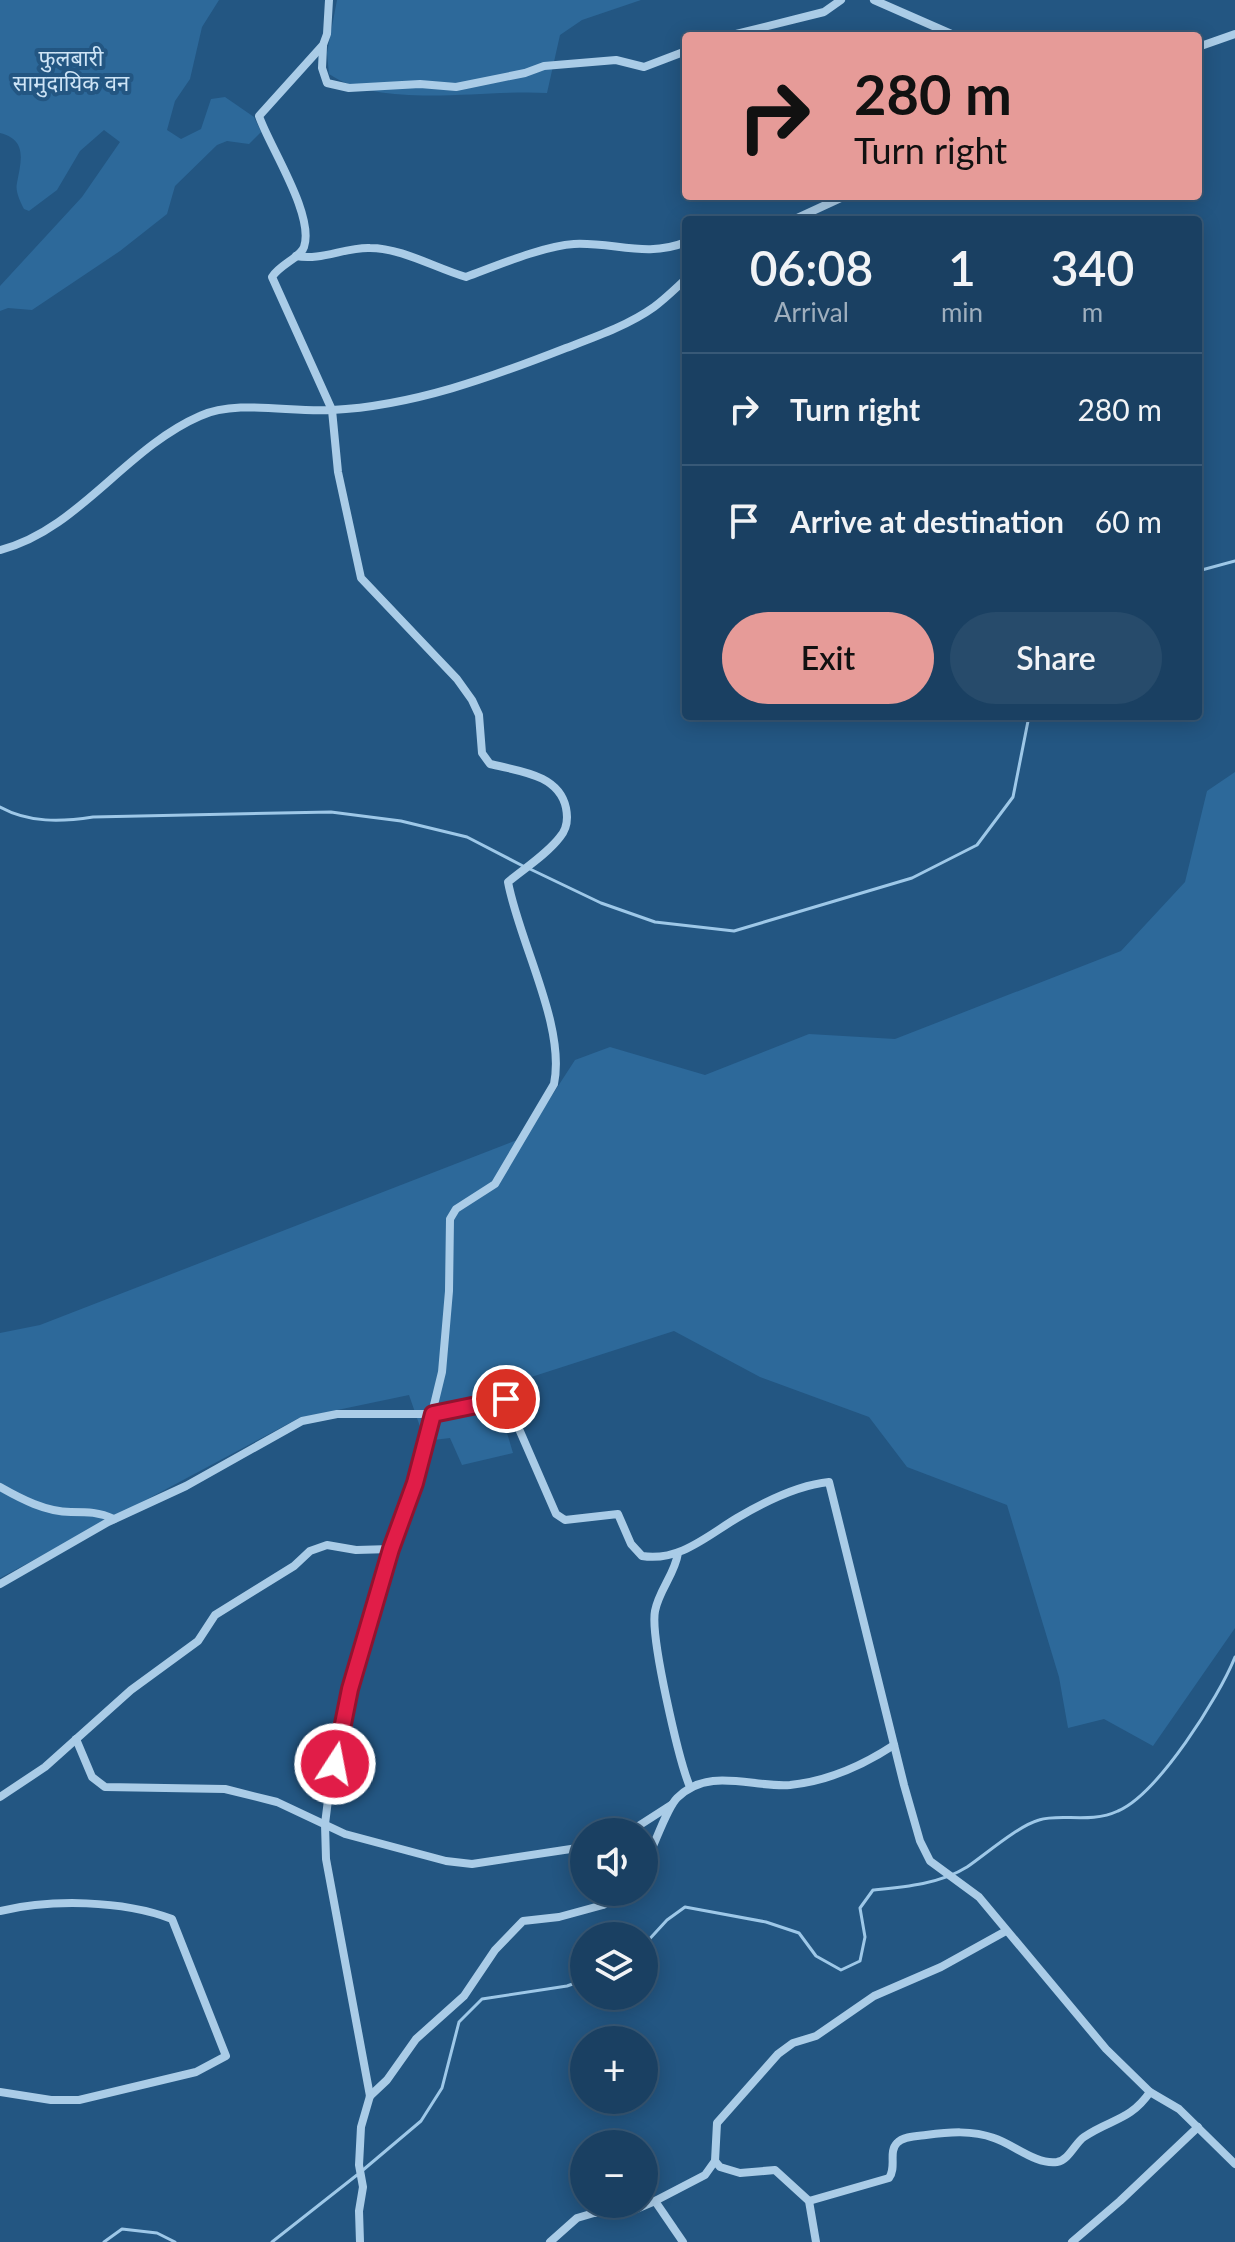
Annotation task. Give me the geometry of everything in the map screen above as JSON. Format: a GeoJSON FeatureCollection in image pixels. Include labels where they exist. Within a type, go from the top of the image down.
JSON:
{"type":"FeatureCollection","features":[{"type":"Feature","properties":{"kind":"street"},"geometry":{"type":"LineString","coordinates":[[329,0],[322,68],[327,83],[349,88],[420,84],[456,87],[544,66],[616,60],[644,67],[682,53]]}},
{"type":"Feature","properties":{"kind":"street"},"geometry":{"type":"LineString","coordinates":[[744,32],[824,12],[841,0]]}},
{"type":"Feature","properties":{"kind":"street"},"geometry":{"type":"LineString","coordinates":[[874,0],[947,32]]}},
{"type":"Feature","properties":{"kind":"street"},"geometry":{"type":"LineString","coordinates":[[1202,46],[1235,34]]}},
{"type":"Feature","properties":{"kind":"street"},"geometry":{"type":"LineString","coordinates":[[323,45],[259,116],[298,203],[305,245],[272,277],[332,410],[338,472],[361,578],[457,679],[472,700],[479,715],[482,753],[490,764],[539,777],[560,792],[568,815],[565,831],[508,882],[514,916],[546,1007],[557,1067],[554,1084],[495,1184],[456,1209],[450,1219],[446,1334],[433,1414],[415,1483],[391,1549],[350,1689],[325,1824],[326,1859],[370,2096],[361,2127],[359,2165],[363,2187],[359,2211],[360,2242]]}},
{"type":"Feature","properties":{"kind":"street"},"geometry":{"type":"LineString","coordinates":[[802,216],[836,200]]}},
{"type":"Feature","properties":{"kind":"street"},"geometry":{"type":"LineString","coordinates":[[296,256],[310,259],[367,248],[387,249],[466,277],[507,260],[573,244],[639,251],[663,250],[682,243]]}},
{"type":"Feature","properties":{"kind":"street"},"geometry":{"type":"LineString","coordinates":[[0,550],[38,538],[134,459],[200,415],[262,408],[332,410],[415,399],[525,364],[594,337],[653,308],[682,283]]}},
{"type":"Feature","properties":{"kind":"street"},"geometry":{"type":"LineString","coordinates":[[0,1584],[114,1519],[186,1486],[302,1421],[348,1414],[433,1414],[506,1399],[556,1514],[565,1520],[618,1514],[631,1544],[642,1556],[655,1558],[678,1553],[772,1500],[802,1487],[829,1482],[894,1745],[920,1841],[930,1861],[979,1897],[1106,2049],[1150,2092],[1179,2109],[1232,2153],[1235,2164]]}},
{"type":"Feature","properties":{"kind":"street"},"geometry":{"type":"LineString","coordinates":[[0,1487],[30,1503],[70,1512],[91,1511],[114,1519]]}},
{"type":"Feature","properties":{"kind":"street"},"geometry":{"type":"LineString","coordinates":[[0,1797],[45,1767],[131,1690],[198,1641],[215,1615],[294,1566],[318,1545],[356,1550],[391,1549]]}},
{"type":"Feature","properties":{"kind":"street"},"geometry":{"type":"LineString","coordinates":[[678,1553],[655,1614],[675,1742],[690,1787]]}},
{"type":"Feature","properties":{"kind":"street"},"geometry":{"type":"LineString","coordinates":[[76,1739],[92,1777],[105,1787],[225,1789],[277,1802],[345,1834],[401,1850],[472,1864],[570,1849]]}},
{"type":"Feature","properties":{"kind":"street"},"geometry":{"type":"LineString","coordinates":[[651,1818],[690,1787],[732,1779],[786,1785],[810,1782],[863,1764],[894,1745]]}},
{"type":"Feature","properties":{"kind":"street"},"geometry":{"type":"LineString","coordinates":[[658,1834],[671,1805]]}},
{"type":"Feature","properties":{"kind":"street"},"geometry":{"type":"LineString","coordinates":[[0,1911],[31,1904],[45,1907],[87,1903],[124,1907],[172,1919],[226,2056],[196,2072],[79,2100],[51,2100],[1,2091]]}},
{"type":"Feature","properties":{"kind":"street"},"geometry":{"type":"LineString","coordinates":[[370,2096],[387,2080],[416,2039],[464,1996],[495,1950],[523,1921],[559,1917],[599,1906]]}},
{"type":"Feature","properties":{"kind":"street"},"geometry":{"type":"LineString","coordinates":[[658,2199],[705,2175],[715,2161],[717,2123],[778,2054],[793,2043],[816,2036],[874,1996],[941,1967],[1006,1931]]}},
{"type":"Feature","properties":{"kind":"street"},"geometry":{"type":"LineString","coordinates":[[809,2201],[889,2178],[893,2172],[896,2143],[911,2137],[968,2132],[992,2137],[1032,2156],[1057,2162],[1065,2159],[1083,2138],[1129,2115],[1150,2092]]}},
{"type":"Feature","properties":{"kind":"street"},"geometry":{"type":"LineString","coordinates":[[1072,2242],[1198,2127]]}},
{"type":"Feature","properties":{"kind":"street"},"geometry":{"type":"LineString","coordinates":[[715,2161],[720,2167],[740,2173],[775,2170],[809,2201],[816,2242]]}},
{"type":"Feature","properties":{"kind":"street"},"geometry":{"type":"LineString","coordinates":[[658,2205],[683,2242]]}},
{"type":"Feature","properties":{"kind":"street"},"geometry":{"type":"LineString","coordinates":[[550,2242],[577,2218]]}},
{"type":"Feature","properties":{"kind":"green space","name":"फुलबारी सामुदायिक वन"},"geometry":{"type":"Polygon","coordinates":[[[0,0],[219,0],[202,27],[190,79],[175,101],[167,130],[181,139],[201,129],[211,99],[225,97],[254,117],[261,132],[249,144],[227,141],[217,145],[175,186],[167,214],[120,251],[32,310],[8,308],[0,311],[0,286],[82,197],[120,142],[104,130],[80,151],[57,190],[29,211],[24,209],[17,189],[21,159],[19,146],[9,136],[0,133],[0,0]]]}},
{"type":"Feature","properties":{"kind":"green space"},"geometry":{"type":"Polygon","coordinates":[[[337,0],[641,0],[582,20],[560,35],[547,93],[434,96],[376,92],[351,85],[329,74],[327,53],[337,0]]]}},
{"type":"Feature","properties":{"kind":"green space"},"geometry":{"type":"Polygon","coordinates":[[[1235,772],[1235,1628],[1153,1746],[1104,1719],[1068,1728],[1059,1677],[1007,1505],[907,1467],[869,1417],[760,1377],[674,1331],[494,1389],[513,1453],[462,1465],[450,1438],[425,1441],[409,1395],[299,1418],[0,1578],[0,1333],[40,1325],[525,1137],[575,1060],[610,1047],[705,1075],[809,1034],[895,1039],[1121,951],[1185,882],[1207,791],[1235,772]]]}},
{"type":"Feature","properties":{"kind":"waterway"},"geometry":{"type":"LineString","coordinates":[[1202,570],[1235,561]]}},
{"type":"Feature","properties":{"kind":"waterway"},"geometry":{"type":"LineString","coordinates":[[530,869],[601,903],[655,922],[734,931],[912,878],[977,845],[1013,797],[1028,720]]}},
{"type":"Feature","properties":{"kind":"waterway"},"geometry":{"type":"LineString","coordinates":[[0,807],[34,819],[57,820],[331,812],[401,821],[467,837],[523,866]]}},
{"type":"Feature","properties":{"kind":"waterway"},"geometry":{"type":"LineString","coordinates":[[658,1930],[685,1907],[766,1922],[799,1933],[816,1956],[841,1970],[860,1961],[865,1937],[860,1908],[873,1890],[922,1884],[956,1873],[1012,1834],[1039,1820],[1097,1817],[1118,1811],[1134,1801],[1186,1743],[1216,1696],[1235,1657]]}},
{"type":"Feature","properties":{"kind":"waterway"},"geometry":{"type":"LineString","coordinates":[[363,2170],[421,2121],[442,2088],[459,2022],[482,1999],[570,1985]]}},
{"type":"Feature","properties":{"kind":"waterway"},"geometry":{"type":"LineString","coordinates":[[272,2242],[357,2175]]}},
{"type":"Feature","properties":{"kind":"waterway"},"geometry":{"type":"LineString","coordinates":[[104,2242],[122,2229],[157,2233],[175,2242]]}},
{"type":"Feature","properties":{"kind":"route"},"geometry":{"type":"LineString","coordinates":[[335,1764],[350,1689],[391,1549],[415,1483],[433,1414],[506,1399]]}}]}
